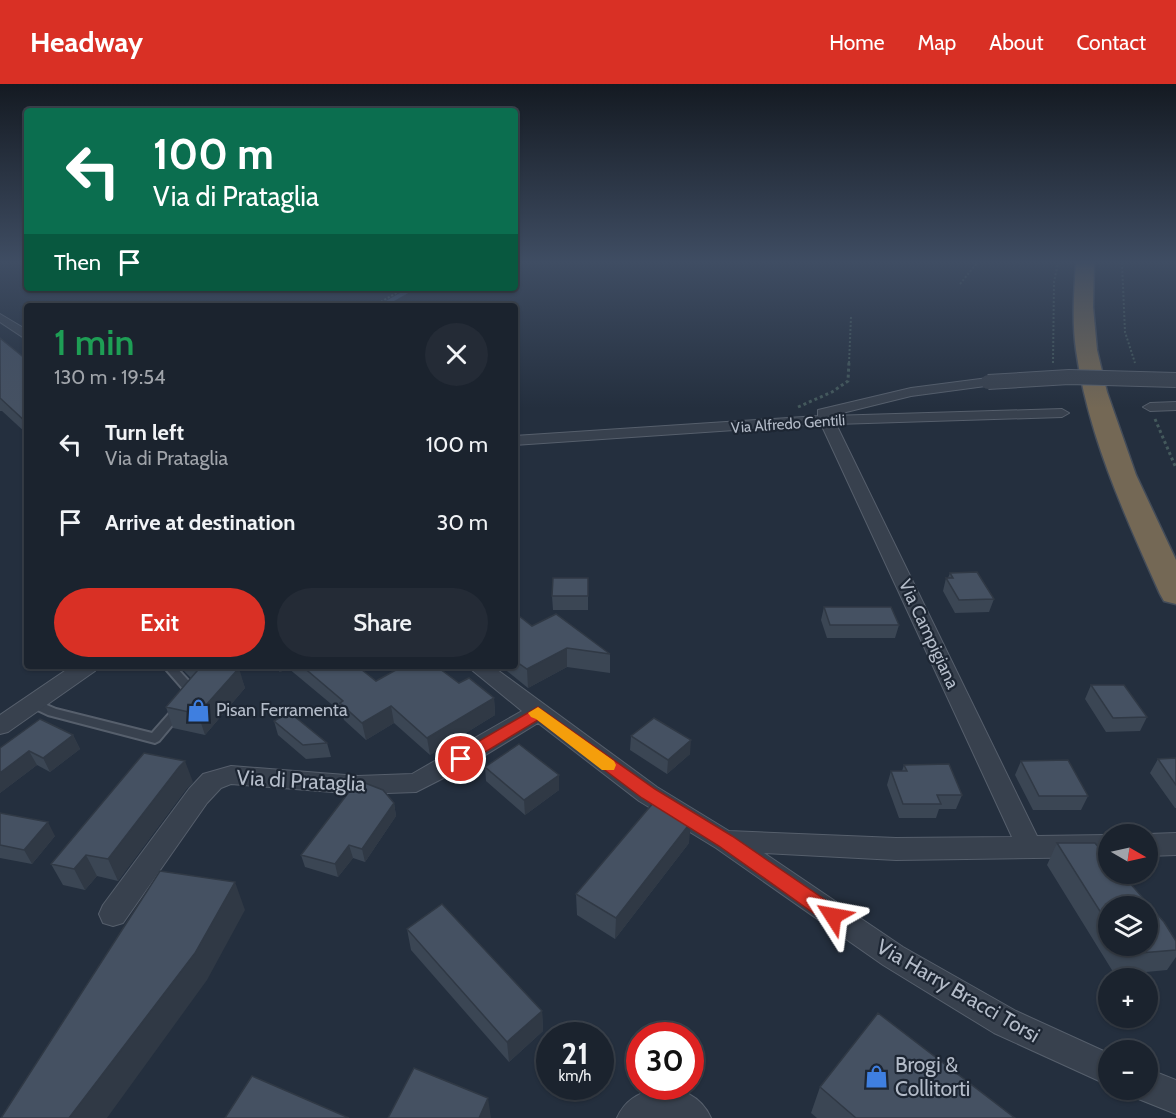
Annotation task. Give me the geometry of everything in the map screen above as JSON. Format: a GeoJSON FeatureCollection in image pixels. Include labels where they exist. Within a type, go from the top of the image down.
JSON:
{"type":"FeatureCollection","features":[{"type":"Feature","properties":{"kind":"highway"},"geometry":{"type":"LineString","coordinates":[[1081,311],[1092,382],[1127,483],[1176,594]]}},
{"type":"Feature","properties":{"kind":"highway"},"geometry":{"type":"LineString","coordinates":[[1098,311],[1100,336],[1122,420],[1176,540]]}},
{"type":"Feature","properties":{"kind":"street"},"geometry":{"type":"LineString","coordinates":[[0,317],[24,334]]}},
{"type":"Feature","properties":{"kind":"street"},"geometry":{"type":"LineString","coordinates":[[791,420],[911,392],[988,382],[1070,377],[1176,380]]}},
{"type":"Feature","properties":{"kind":"street"},"geometry":{"type":"LineString","coordinates":[[1150,407],[1176,406]]}},
{"type":"Feature","properties":{"kind":"street","name":"Via Alfredo Gentili"},"geometry":{"type":"LineString","coordinates":[[518,441],[728,428],[791,420],[827,421],[1062,412]]}},
{"type":"Feature","properties":{"kind":"street","name":"Via Campigiana"},"geometry":{"type":"LineString","coordinates":[[827,421],[1030,848]]}},
{"type":"Feature","properties":{"kind":"street"},"geometry":{"type":"LineString","coordinates":[[0,726],[83,669]]}},
{"type":"Feature","properties":{"kind":"street","name":"Via Harry Bracci Torsi"},"geometry":{"type":"LineString","coordinates":[[482,669],[648,794],[725,841],[893,956],[1005,1022],[1098,1065]]}},
{"type":"Feature","properties":{"kind":"street","name":"Via di Prataglia"},"geometry":{"type":"LineString","coordinates":[[113,914],[198,796],[212,781],[231,776],[358,785],[416,783],[461,759],[538,712]]}},
{"type":"Feature","properties":{"kind":"street","name":"Via Harry Bracci Torsi"},"geometry":{"type":"LineString","coordinates":[[725,841],[896,849],[1098,846]]}},
{"type":"Feature","properties":{"kind":"street"},"geometry":{"type":"LineString","coordinates":[[1158,845],[1176,844]]}},
{"type":"Feature","properties":{"kind":"street"},"geometry":{"type":"LineString","coordinates":[[1158,1090],[1176,1098]]}},
{"type":"Feature","properties":{"kind":"street"},"geometry":{"type":"LineString","coordinates":[[634,1118],[650,1105],[665,1103],[681,1108],[694,1118]]}},
{"type":"Feature","properties":{"kind":"lane"},"geometry":{"type":"LineString","coordinates":[[33,703],[52,712],[154,738],[194,693],[172,669]]}},
{"type":"Feature","properties":{"kind":"path"},"geometry":{"type":"LineString","coordinates":[[1053,364],[1054,311]]}},
{"type":"Feature","properties":{"kind":"path"},"geometry":{"type":"LineString","coordinates":[[1124,311],[1125,332],[1137,369]]}},
{"type":"Feature","properties":{"kind":"path"},"geometry":{"type":"LineString","coordinates":[[791,420],[800,406],[832,392],[848,381],[851,316]]}},
{"type":"Feature","properties":{"kind":"path"},"geometry":{"type":"LineString","coordinates":[[1150,407],[1176,468]]}},
{"type":"Feature","properties":{"kind":"building"},"geometry":{"type":"Polygon","coordinates":[[[0,338],[24,358],[24,420],[0,398],[0,338]]]}},
{"type":"Feature","properties":{"kind":"building"},"geometry":{"type":"Polygon","coordinates":[[[977,572],[994,599],[959,600],[946,578],[953,578],[950,573],[977,572]]]}},
{"type":"Feature","properties":{"kind":"building"},"geometry":{"type":"Polygon","coordinates":[[[553,578],[588,578],[588,596],[552,596],[553,578]]]}},
{"type":"Feature","properties":{"kind":"building"},"geometry":{"type":"Polygon","coordinates":[[[824,607],[891,607],[899,625],[830,625],[824,607]]]}},
{"type":"Feature","properties":{"kind":"building"},"geometry":{"type":"Polygon","coordinates":[[[556,614],[610,654],[567,648],[527,669],[518,663],[518,615],[532,626],[556,614]]]}},
{"type":"Feature","properties":{"kind":"building"},"geometry":{"type":"Polygon","coordinates":[[[195,669],[238,669],[198,714],[166,707],[197,671],[195,669]]]}},
{"type":"Feature","properties":{"kind":"building"},"geometry":{"type":"Polygon","coordinates":[[[306,669],[361,669],[376,681],[398,669],[440,669],[459,683],[469,678],[494,698],[427,738],[391,706],[362,723],[340,703],[343,701],[306,669]]]}},
{"type":"Feature","properties":{"kind":"building"},"geometry":{"type":"Polygon","coordinates":[[[1091,685],[1124,685],[1147,717],[1113,718],[1091,685]]]}},
{"type":"Feature","properties":{"kind":"building"},"geometry":{"type":"Polygon","coordinates":[[[289,712],[327,743],[303,745],[274,721],[289,712]]]}},
{"type":"Feature","properties":{"kind":"building"},"geometry":{"type":"Polygon","coordinates":[[[654,718],[691,740],[668,760],[631,736],[654,718]]]}},
{"type":"Feature","properties":{"kind":"building"},"geometry":{"type":"Polygon","coordinates":[[[40,719],[73,735],[43,758],[29,751],[0,773],[0,748],[40,719]]]}},
{"type":"Feature","properties":{"kind":"building"},"geometry":{"type":"Polygon","coordinates":[[[519,744],[559,775],[524,800],[485,767],[519,744]]]}},
{"type":"Feature","properties":{"kind":"building"},"geometry":{"type":"Polygon","coordinates":[[[144,753],[185,761],[108,859],[86,855],[74,869],[51,864],[144,753]]]}},
{"type":"Feature","properties":{"kind":"building"},"geometry":{"type":"Polygon","coordinates":[[[1176,758],[1176,785],[1158,759],[1176,758]]]}},
{"type":"Feature","properties":{"kind":"building"},"geometry":{"type":"Polygon","coordinates":[[[1068,760],[1088,796],[1039,796],[1021,761],[1068,760]]]}},
{"type":"Feature","properties":{"kind":"building"},"geometry":{"type":"Polygon","coordinates":[[[949,764],[962,795],[937,795],[941,804],[903,804],[891,771],[907,771],[904,765],[949,764]]]}},
{"type":"Feature","properties":{"kind":"building"},"geometry":{"type":"Polygon","coordinates":[[[365,783],[383,790],[394,803],[362,849],[349,845],[335,864],[301,855],[355,784],[365,783]]]}},
{"type":"Feature","properties":{"kind":"building"},"geometry":{"type":"Polygon","coordinates":[[[654,802],[691,822],[616,918],[576,894],[654,802]]]}},
{"type":"Feature","properties":{"kind":"building"},"geometry":{"type":"Polygon","coordinates":[[[0,813],[48,822],[24,850],[0,845],[0,813]]]}},
{"type":"Feature","properties":{"kind":"building"},"geometry":{"type":"Polygon","coordinates":[[[1057,843],[1095,843],[1098,847],[1098,884],[1131,884],[1141,896],[1098,896],[1098,908],[1057,843]]]}},
{"type":"Feature","properties":{"kind":"building"},"geometry":{"type":"Polygon","coordinates":[[[160,871],[235,882],[195,953],[69,1118],[1,1118],[160,871]]]}},
{"type":"Feature","properties":{"kind":"building"},"geometry":{"type":"Polygon","coordinates":[[[442,904],[542,1011],[507,1042],[407,929],[442,904]]]}},
{"type":"Feature","properties":{"kind":"building"},"geometry":{"type":"Polygon","coordinates":[[[1158,915],[1176,941],[1176,950],[1158,952],[1158,915]]]}},
{"type":"Feature","properties":{"kind":"building"},"geometry":{"type":"Polygon","coordinates":[[[878,1013],[1015,1118],[856,1118],[820,1087],[878,1013]]]}},
{"type":"Feature","properties":{"kind":"building"},"geometry":{"type":"Polygon","coordinates":[[[414,1068],[488,1098],[479,1118],[388,1118],[414,1068]]]}},
{"type":"Feature","properties":{"kind":"building"},"geometry":{"type":"Polygon","coordinates":[[[252,1076],[349,1118],[225,1118],[252,1076]]]}},
{"type":"Feature","properties":{"kind":"slow traffic"},"geometry":{"type":"LineString","coordinates":[[536,713],[538,712],[608,765]]}},
{"type":"Feature","properties":{"kind":"place","name":"Pisan Ferramenta"},"geometry":{"type":"Point","coordinates":[198,710]}},
{"type":"Feature","properties":{"kind":"place","name":"Brogi & Collitorti"},"geometry":{"type":"Point","coordinates":[877,1077]}},
{"type":"Feature","properties":{"kind":"route"},"geometry":{"type":"LineString","coordinates":[[461,759],[538,712],[648,794],[725,841],[833,916]]}}]}
